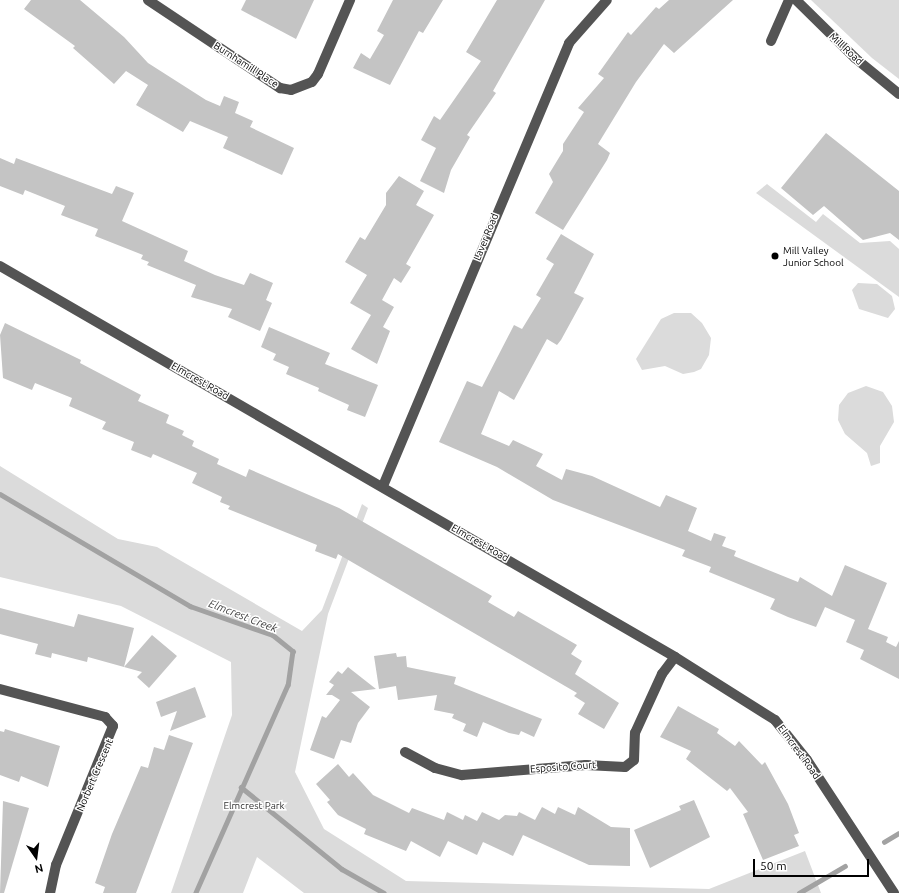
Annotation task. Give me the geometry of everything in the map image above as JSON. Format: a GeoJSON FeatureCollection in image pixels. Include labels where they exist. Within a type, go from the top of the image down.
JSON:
{"type":"FeatureCollection","features":[{"type":"Feature","properties":{"kind":"street","name":"Burnhamill Place"},"geometry":{"type":"LineString","coordinates":[[148,0],[280,88],[291,90],[312,82],[318,74],[350,0]]}},
{"type":"Feature","properties":{"kind":"street","name":"Laver Road"},"geometry":{"type":"LineString","coordinates":[[383,486],[566,49],[606,0]]}},
{"type":"Feature","properties":{"kind":"street"},"geometry":{"type":"LineString","coordinates":[[771,40],[789,0]]}},
{"type":"Feature","properties":{"kind":"street","name":"Mill Road"},"geometry":{"type":"LineString","coordinates":[[796,0],[858,60],[899,94]]}},
{"type":"Feature","properties":{"kind":"street","name":"Elmcrest Road"},"geometry":{"type":"LineString","coordinates":[[0,266],[383,486],[675,657],[775,720],[807,760],[894,893]]}},
{"type":"Feature","properties":{"kind":"street","name":"Esposito Court"},"geometry":{"type":"LineString","coordinates":[[405,752],[435,768],[462,775],[586,765],[625,767],[634,760],[635,733],[662,674],[675,657]]}},
{"type":"Feature","properties":{"kind":"street","name":"Norbert Crescent"},"geometry":{"type":"LineString","coordinates":[[0,689],[105,717],[113,726],[56,865],[50,893]]}},
{"type":"Feature","properties":{"kind":"green space"},"geometry":{"type":"Polygon","coordinates":[[[811,0],[899,0],[899,79],[872,58],[811,0]]]}},
{"type":"Feature","properties":{"kind":"green space"},"geometry":{"type":"Polygon","coordinates":[[[767,184],[816,222],[823,214],[860,243],[890,241],[899,249],[899,297],[756,193],[767,184]]]}},
{"type":"Feature","properties":{"kind":"green space"},"geometry":{"type":"Polygon","coordinates":[[[858,283],[877,284],[892,296],[895,309],[888,318],[859,309],[852,290],[858,283]]]}},
{"type":"Feature","properties":{"kind":"green space"},"geometry":{"type":"Polygon","coordinates":[[[674,313],[691,313],[702,323],[711,338],[709,355],[701,369],[694,372],[683,374],[665,366],[642,370],[636,359],[661,319],[674,313]]]}},
{"type":"Feature","properties":{"kind":"green space"},"geometry":{"type":"Polygon","coordinates":[[[866,386],[883,392],[892,406],[894,422],[880,446],[880,463],[871,466],[867,453],[845,434],[838,420],[839,405],[848,393],[866,386]]]}},
{"type":"Feature","properties":{"kind":"green space","name":"Elmcrest Park"},"geometry":{"type":"Polygon","coordinates":[[[0,466],[118,539],[157,547],[302,631],[322,610],[362,504],[368,508],[328,614],[295,772],[324,829],[406,881],[709,889],[805,851],[821,893],[304,893],[257,857],[243,893],[171,893],[232,715],[231,662],[121,606],[0,577],[0,466]]]}},
{"type":"Feature","properties":{"kind":"building"},"geometry":{"type":"Polygon","coordinates":[[[31,0],[80,0],[124,37],[148,63],[206,100],[220,106],[224,96],[239,102],[235,113],[253,121],[250,127],[294,148],[282,175],[223,148],[228,137],[190,121],[183,132],[136,105],[148,85],[126,71],[114,84],[73,48],[75,46],[24,9],[31,0]]]}},
{"type":"Feature","properties":{"kind":"building"},"geometry":{"type":"Polygon","coordinates":[[[246,0],[314,0],[296,39],[241,10],[246,0]]]}},
{"type":"Feature","properties":{"kind":"building"},"geometry":{"type":"Polygon","coordinates":[[[393,0],[443,0],[423,33],[419,31],[390,85],[353,68],[361,53],[370,59],[384,35],[377,31],[393,0]]]}},
{"type":"Feature","properties":{"kind":"building"},"geometry":{"type":"Polygon","coordinates":[[[497,0],[545,0],[493,91],[496,93],[467,135],[470,137],[451,170],[444,193],[420,181],[436,148],[421,140],[434,116],[440,120],[481,61],[466,52],[497,0]]]}},
{"type":"Feature","properties":{"kind":"building"},"geometry":{"type":"Polygon","coordinates":[[[669,0],[733,0],[674,53],[664,44],[636,82],[598,144],[610,153],[563,230],[535,213],[553,182],[549,174],[563,151],[563,144],[584,112],[578,108],[604,78],[598,74],[628,32],[631,35],[656,7],[659,9],[669,0]]]}},
{"type":"Feature","properties":{"kind":"building"},"geometry":{"type":"Polygon","coordinates":[[[826,133],[899,191],[899,240],[890,233],[863,240],[824,206],[813,215],[781,188],[826,133]]]}},
{"type":"Feature","properties":{"kind":"building"},"geometry":{"type":"Polygon","coordinates":[[[0,158],[14,164],[16,158],[112,194],[116,186],[134,193],[122,221],[188,251],[184,261],[215,275],[244,285],[250,273],[273,283],[266,300],[272,303],[260,331],[228,317],[232,309],[191,297],[196,285],[147,265],[149,262],[141,259],[143,255],[95,236],[98,229],[61,215],[65,206],[25,190],[23,195],[0,186],[0,158]]]}},
{"type":"Feature","properties":{"kind":"building"},"geometry":{"type":"Polygon","coordinates":[[[399,176],[424,191],[416,205],[434,215],[406,264],[411,267],[401,283],[394,278],[382,300],[394,307],[383,327],[390,331],[377,364],[351,349],[371,315],[350,303],[367,275],[345,262],[360,237],[365,240],[386,205],[386,193],[399,176]]]}},
{"type":"Feature","properties":{"kind":"building"},"geometry":{"type":"Polygon","coordinates":[[[561,234],[594,254],[574,293],[584,298],[557,345],[547,339],[514,400],[499,391],[481,434],[509,446],[513,440],[543,454],[536,466],[562,480],[566,469],[592,476],[660,507],[666,495],[697,508],[688,531],[711,541],[714,533],[726,537],[722,546],[736,551],[734,556],[798,582],[800,577],[832,596],[845,565],[887,583],[868,629],[888,637],[886,642],[896,647],[899,641],[899,679],[860,659],[864,650],[846,642],[855,620],[825,607],[816,627],[788,617],[770,609],[775,599],[709,572],[711,567],[682,556],[685,550],[553,500],[497,467],[439,442],[467,381],[482,387],[514,325],[522,329],[541,298],[536,295],[554,264],[546,259],[561,234]]]}},
{"type":"Feature","properties":{"kind":"building"},"geometry":{"type":"Polygon","coordinates":[[[5,323],[81,360],[80,363],[141,395],[138,401],[169,415],[166,423],[184,431],[182,435],[194,441],[192,446],[219,459],[217,464],[246,477],[249,469],[339,508],[492,596],[488,602],[514,617],[518,611],[577,645],[571,654],[582,661],[575,674],[619,703],[604,729],[578,714],[585,703],[574,696],[577,693],[338,554],[336,559],[315,551],[317,545],[228,509],[230,506],[220,502],[222,497],[192,483],[197,473],[153,454],[151,458],[131,450],[134,442],[102,429],[106,422],[69,406],[72,398],[35,383],[32,390],[3,378],[0,335],[5,323]]]}},
{"type":"Feature","properties":{"kind":"building"},"geometry":{"type":"Polygon","coordinates":[[[269,327],[330,353],[325,364],[378,385],[365,417],[347,410],[349,405],[318,391],[319,388],[286,374],[289,367],[273,360],[276,354],[261,347],[269,327]]]}},
{"type":"Feature","properties":{"kind":"building"},"geometry":{"type":"Polygon","coordinates":[[[0,608],[74,627],[78,614],[134,628],[124,667],[88,657],[87,662],[52,653],[51,658],[35,654],[38,644],[0,634],[0,608]]]}},
{"type":"Feature","properties":{"kind":"building"},"geometry":{"type":"Polygon","coordinates":[[[152,635],[177,656],[149,688],[137,677],[142,672],[124,667],[152,635]]]}},
{"type":"Feature","properties":{"kind":"building"},"geometry":{"type":"Polygon","coordinates":[[[396,653],[397,657],[406,656],[407,667],[456,677],[454,684],[542,719],[534,737],[521,731],[519,735],[509,733],[483,722],[477,737],[463,731],[466,724],[452,718],[454,714],[434,710],[437,695],[398,700],[396,686],[379,689],[374,656],[396,653]]]}},
{"type":"Feature","properties":{"kind":"building"},"geometry":{"type":"Polygon","coordinates":[[[348,667],[376,689],[351,692],[370,707],[358,723],[351,743],[341,740],[334,759],[310,750],[322,716],[326,718],[340,700],[332,695],[326,695],[334,685],[329,682],[338,671],[342,674],[348,667]]]}},
{"type":"Feature","properties":{"kind":"building"},"geometry":{"type":"Polygon","coordinates":[[[195,687],[206,717],[170,731],[177,711],[161,717],[156,702],[195,687]]]}},
{"type":"Feature","properties":{"kind":"building"},"geometry":{"type":"Polygon","coordinates":[[[678,706],[719,729],[717,733],[735,746],[739,741],[762,765],[765,762],[788,804],[799,833],[794,835],[799,846],[763,860],[743,814],[748,812],[730,788],[727,791],[686,759],[691,751],[660,737],[678,706]]]}},
{"type":"Feature","properties":{"kind":"building"},"geometry":{"type":"Polygon","coordinates":[[[5,729],[60,746],[48,787],[21,776],[19,782],[0,775],[0,731],[4,732],[5,729]]]}},
{"type":"Feature","properties":{"kind":"building"},"geometry":{"type":"Polygon","coordinates":[[[169,735],[193,743],[136,893],[103,893],[105,887],[95,883],[112,834],[141,766],[148,768],[154,747],[164,750],[169,735]]]}},
{"type":"Feature","properties":{"kind":"building"},"geometry":{"type":"Polygon","coordinates":[[[338,764],[349,777],[353,773],[373,795],[409,813],[412,808],[444,820],[447,812],[463,820],[465,815],[477,821],[482,812],[499,820],[505,815],[517,816],[519,812],[535,820],[542,807],[555,814],[558,807],[575,815],[578,807],[611,827],[630,828],[630,866],[589,865],[523,835],[513,856],[483,842],[477,855],[448,841],[440,857],[411,841],[406,851],[364,834],[366,829],[338,815],[327,802],[330,800],[316,784],[338,764]]]}},
{"type":"Feature","properties":{"kind":"building"},"geometry":{"type":"Polygon","coordinates":[[[694,800],[710,837],[650,868],[634,830],[681,810],[679,806],[694,800]]]}},
{"type":"Feature","properties":{"kind":"building"},"geometry":{"type":"Polygon","coordinates":[[[3,801],[29,808],[4,893],[0,893],[3,801]]]}},
{"type":"Feature","properties":{"kind":"waterway","name":"Elmcrest Creek"},"geometry":{"type":"LineString","coordinates":[[0,494],[190,606],[273,635],[293,651],[288,685],[196,893]]}},
{"type":"Feature","properties":{"kind":"waterway"},"geometry":{"type":"LineString","coordinates":[[241,787],[342,869],[384,893]]}},
{"type":"Feature","properties":{"kind":"waterway"},"geometry":{"type":"LineString","coordinates":[[884,842],[899,833]]}},
{"type":"Feature","properties":{"kind":"waterway"},"geometry":{"type":"LineString","coordinates":[[799,893],[845,866]]}},
{"type":"Feature","properties":{"kind":"place","name":"Mill Valley Junior School"},"geometry":{"type":"Point","coordinates":[775,256]}}]}
